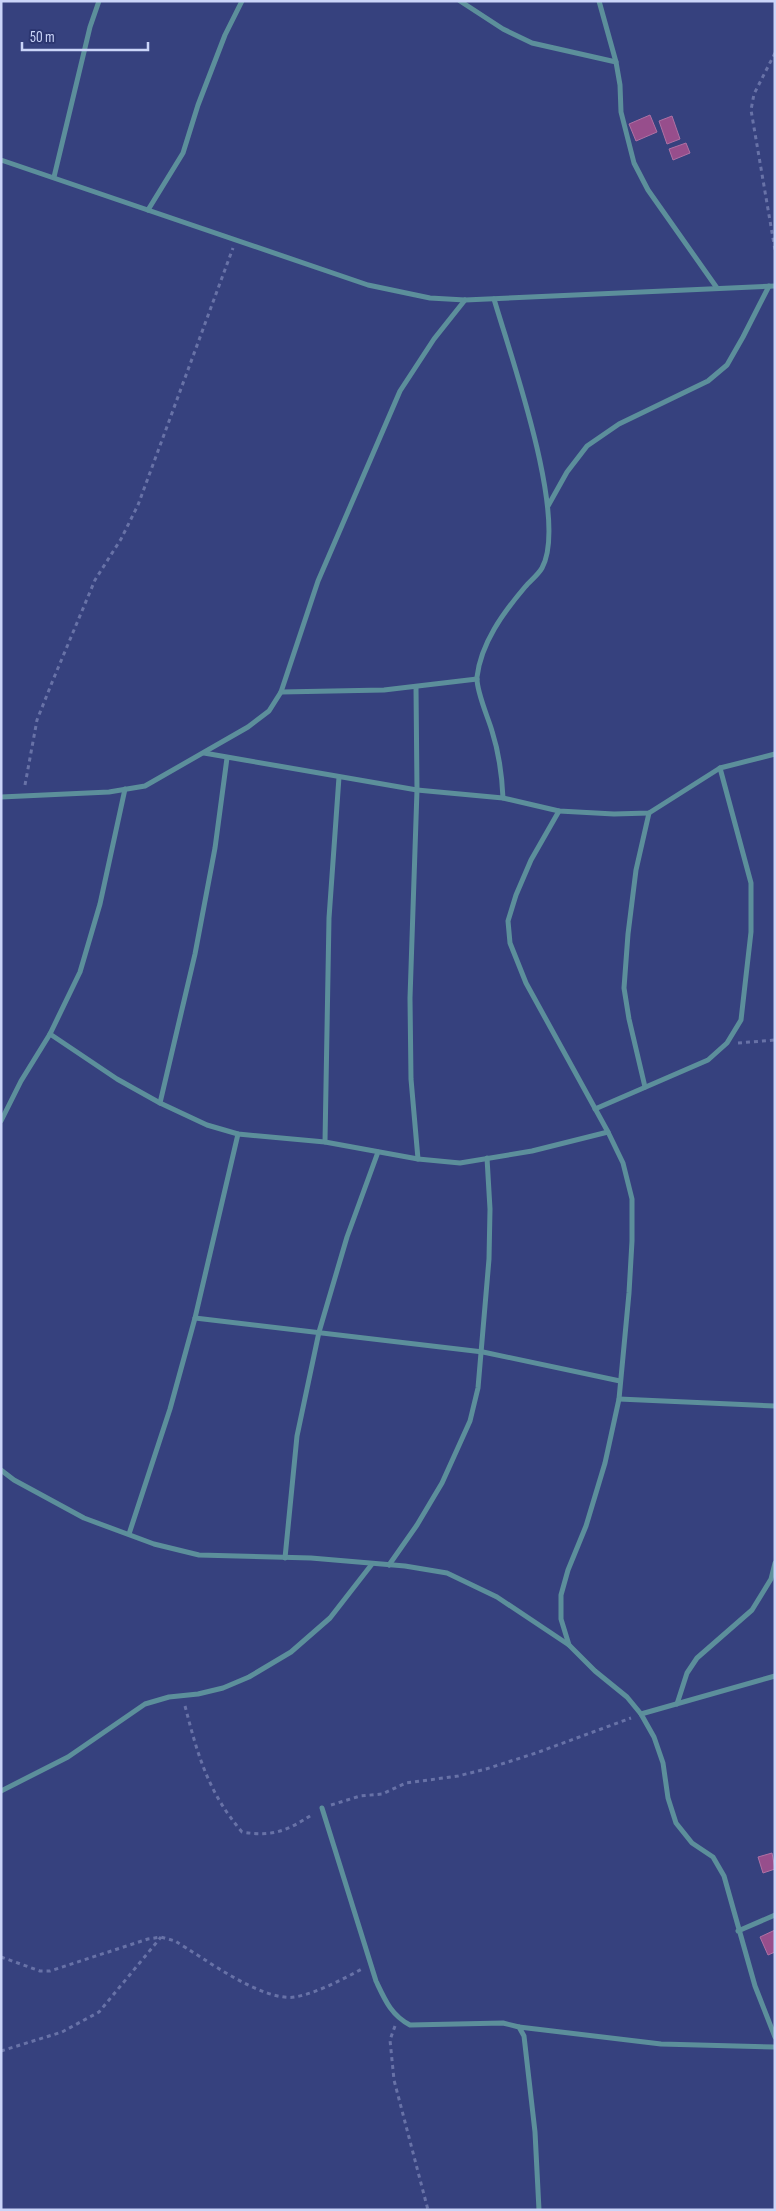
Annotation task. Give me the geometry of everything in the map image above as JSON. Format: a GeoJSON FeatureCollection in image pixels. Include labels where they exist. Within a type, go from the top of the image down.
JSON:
{"type":"FeatureCollection","features":[{"type":"Feature","properties":{"kind":"street"},"geometry":{"type":"LineString","coordinates":[[54,177],[90,27],[99,1]]}},
{"type":"Feature","properties":{"kind":"street"},"geometry":{"type":"LineString","coordinates":[[148,210],[183,153],[198,105],[225,35],[242,1]]}},
{"type":"Feature","properties":{"kind":"street"},"geometry":{"type":"LineString","coordinates":[[460,1],[503,29],[532,43],[616,62]]}},
{"type":"Feature","properties":{"kind":"street"},"geometry":{"type":"LineString","coordinates":[[600,1],[616,62],[620,85],[621,112],[634,163],[648,190],[718,288]]}},
{"type":"Feature","properties":{"kind":"street"},"geometry":{"type":"LineString","coordinates":[[1,160],[368,285],[430,298],[494,299],[772,286]]}},
{"type":"Feature","properties":{"kind":"street"},"geometry":{"type":"LineString","coordinates":[[548,506],[567,472],[588,446],[619,424],[708,381],[727,365],[772,286]]}},
{"type":"Feature","properties":{"kind":"street"},"geometry":{"type":"LineString","coordinates":[[494,299],[539,457],[548,506],[550,540],[542,567],[524,588],[489,638],[482,654],[477,679],[499,755],[503,798]]}},
{"type":"Feature","properties":{"kind":"street"},"geometry":{"type":"LineString","coordinates":[[1,797],[145,786],[248,727],[269,711],[281,692],[322,572],[400,391],[434,339],[465,300]]}},
{"type":"Feature","properties":{"kind":"street"},"geometry":{"type":"LineString","coordinates":[[281,692],[384,690],[477,679]]}},
{"type":"Feature","properties":{"kind":"street"},"geometry":{"type":"LineString","coordinates":[[416,687],[417,790],[410,998],[411,1079],[418,1159]]}},
{"type":"Feature","properties":{"kind":"street"},"geometry":{"type":"LineString","coordinates":[[204,753],[417,790],[503,798],[559,811],[614,814],[649,813],[720,768],[775,754]]}},
{"type":"Feature","properties":{"kind":"street"},"geometry":{"type":"LineString","coordinates":[[160,1103],[195,954],[214,848],[227,758]]}},
{"type":"Feature","properties":{"kind":"street"},"geometry":{"type":"LineString","coordinates":[[595,1109],[708,1060],[728,1043],[741,1020],[751,932],[752,882],[720,768]]}},
{"type":"Feature","properties":{"kind":"street"},"geometry":{"type":"LineString","coordinates":[[325,1142],[329,918],[339,777]]}},
{"type":"Feature","properties":{"kind":"street"},"geometry":{"type":"LineString","coordinates":[[1,1121],[21,1081],[50,1034],[80,972],[100,904],[124,789]]}},
{"type":"Feature","properties":{"kind":"street"},"geometry":{"type":"LineString","coordinates":[[559,811],[531,860],[516,895],[508,921],[510,943],[526,984],[608,1132],[623,1163],[632,1200],[630,1293],[619,1399],[602,1472],[586,1526],[568,1570],[561,1595],[561,1619],[569,1645]]}},
{"type":"Feature","properties":{"kind":"street"},"geometry":{"type":"LineString","coordinates":[[644,1087],[624,988],[636,870],[649,813]]}},
{"type":"Feature","properties":{"kind":"street"},"geometry":{"type":"LineString","coordinates":[[50,1034],[117,1079],[160,1103],[207,1125],[238,1134],[325,1142],[418,1159],[460,1163],[532,1151],[608,1132]]}},
{"type":"Feature","properties":{"kind":"street"},"geometry":{"type":"LineString","coordinates":[[129,1534],[170,1409],[195,1318],[238,1134]]}},
{"type":"Feature","properties":{"kind":"street"},"geometry":{"type":"LineString","coordinates":[[285,1558],[297,1436],[319,1332],[346,1237],[378,1152]]}},
{"type":"Feature","properties":{"kind":"street"},"geometry":{"type":"LineString","coordinates":[[389,1565],[417,1525],[442,1483],[470,1421],[478,1388],[482,1352],[490,1209],[486,1158]]}},
{"type":"Feature","properties":{"kind":"street"},"geometry":{"type":"LineString","coordinates":[[195,1318],[482,1352],[620,1381]]}},
{"type":"Feature","properties":{"kind":"street"},"geometry":{"type":"LineString","coordinates":[[619,1399],[775,1406]]}},
{"type":"Feature","properties":{"kind":"street"},"geometry":{"type":"LineString","coordinates":[[1,1470],[14,1480],[84,1518],[154,1544],[199,1555],[285,1558],[389,1565],[447,1573],[497,1598],[569,1645],[595,1671],[627,1697],[641,1714],[654,1737],[663,1763],[668,1798],[676,1823],[692,1843],[713,1858],[724,1876],[738,1931],[775,2037]]}},
{"type":"Feature","properties":{"kind":"street"},"geometry":{"type":"LineString","coordinates":[[677,1704],[687,1673],[697,1658],[752,1610],[771,1579],[775,1563]]}},
{"type":"Feature","properties":{"kind":"street"},"geometry":{"type":"LineString","coordinates":[[1,1791],[68,1757],[145,1704],[169,1697],[223,1688],[249,1677],[291,1652],[330,1618],[372,1564]]}},
{"type":"Feature","properties":{"kind":"street"},"geometry":{"type":"LineString","coordinates":[[641,1714],[775,1676]]}},
{"type":"Feature","properties":{"kind":"street"},"geometry":{"type":"LineString","coordinates":[[322,1808],[371,1964],[386,2004],[398,2018],[410,2025],[503,2024],[661,2044],[775,2046]]}},
{"type":"Feature","properties":{"kind":"street"},"geometry":{"type":"LineString","coordinates":[[738,1931],[775,1915]]}},
{"type":"Feature","properties":{"kind":"street"},"geometry":{"type":"LineString","coordinates":[[519,2027],[524,2036],[527,2054],[535,2132],[539,2210]]}},
{"type":"Feature","properties":{"kind":"path"},"geometry":{"type":"LineString","coordinates":[[775,53],[754,94],[751,110],[775,250]]}},
{"type":"Feature","properties":{"kind":"path"},"geometry":{"type":"LineString","coordinates":[[24,796],[29,755],[40,712],[95,580],[121,539],[138,505],[236,240]]}},
{"type":"Feature","properties":{"kind":"path"},"geometry":{"type":"LineString","coordinates":[[728,1043],[775,1040]]}},
{"type":"Feature","properties":{"kind":"path"},"geometry":{"type":"LineString","coordinates":[[183,1696],[196,1748],[207,1779],[225,1812],[242,1832],[263,1836],[282,1832],[322,1808],[360,1796],[382,1794],[406,1783],[458,1776],[486,1769],[536,1753],[641,1714]]}},
{"type":"Feature","properties":{"kind":"path"},"geometry":{"type":"LineString","coordinates":[[1,2051],[62,2032],[99,2012],[161,1937]]}},
{"type":"Feature","properties":{"kind":"path"},"geometry":{"type":"LineString","coordinates":[[1,1957],[40,1971],[50,1972],[148,1939],[161,1937],[175,1941],[254,1988],[274,1996],[294,1997],[344,1978],[371,1964]]}},
{"type":"Feature","properties":{"kind":"path"},"geometry":{"type":"LineString","coordinates":[[398,2018],[390,2040],[394,2080],[428,2210]]}},
{"type":"Feature","properties":{"kind":"building"},"geometry":{"type":"Polygon","coordinates":[[[650,115],[657,132],[636,141],[629,124],[650,115]]]}},
{"type":"Feature","properties":{"kind":"building"},"geometry":{"type":"Polygon","coordinates":[[[672,116],[680,139],[667,144],[659,121],[672,116]]]}},
{"type":"Feature","properties":{"kind":"building"},"geometry":{"type":"Polygon","coordinates":[[[686,143],[690,153],[673,160],[669,149],[686,143]]]}},
{"type":"Feature","properties":{"kind":"building"},"geometry":{"type":"Polygon","coordinates":[[[772,1853],[775,1869],[763,1873],[758,1857],[772,1853]]]}},
{"type":"Feature","properties":{"kind":"building"},"geometry":{"type":"Polygon","coordinates":[[[775,1930],[775,1952],[768,1955],[760,1937],[775,1930]]]}}]}
